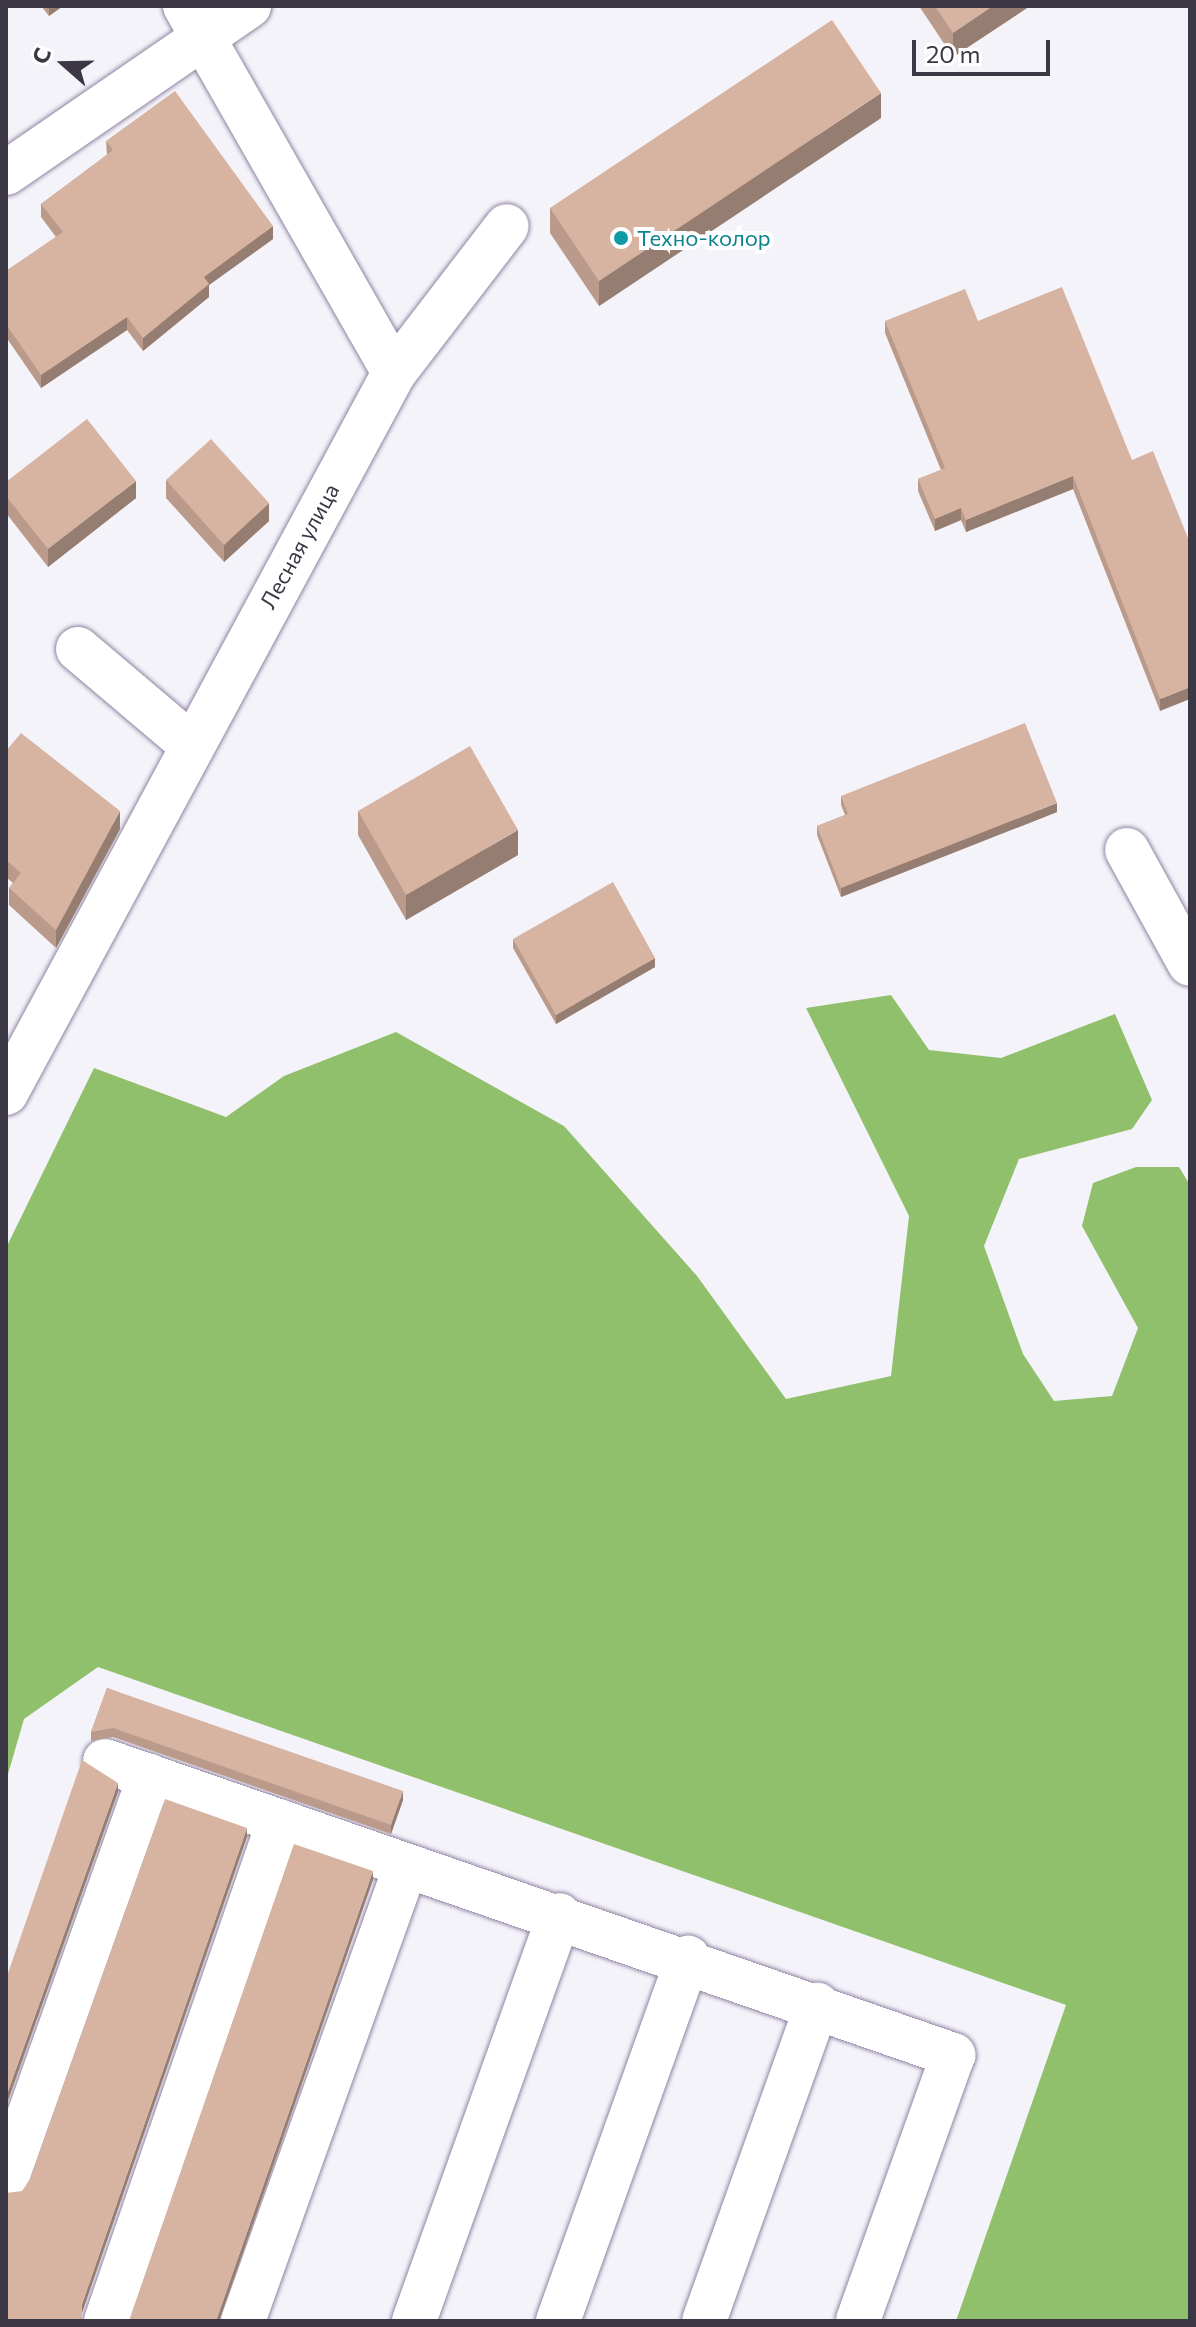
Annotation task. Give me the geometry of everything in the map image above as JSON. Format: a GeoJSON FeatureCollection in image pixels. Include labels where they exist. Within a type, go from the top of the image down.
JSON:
{"type":"FeatureCollection","features":[{"type":"Feature","properties":{"kind":"street"},"geometry":{"type":"LineString","coordinates":[[6,173],[194,22],[249,6]]}},
{"type":"Feature","properties":{"kind":"street"},"geometry":{"type":"LineString","coordinates":[[194,22],[394,373]]}},
{"type":"Feature","properties":{"kind":"street","name":"Лесная улица"},"geometry":{"type":"LineString","coordinates":[[6,1093],[190,744],[394,373],[507,226]]}},
{"type":"Feature","properties":{"kind":"street"},"geometry":{"type":"LineString","coordinates":[[78,649],[190,744]]}},
{"type":"Feature","properties":{"kind":"street"},"geometry":{"type":"LineString","coordinates":[[1127,850],[1190,964]]}},
{"type":"Feature","properties":{"kind":"street"},"geometry":{"type":"LineString","coordinates":[[105,1761],[406,1866],[688,1958],[953,2055],[858,2321]]}},
{"type":"Feature","properties":{"kind":"street"},"geometry":{"type":"LineString","coordinates":[[6,2180],[150,1776]]}},
{"type":"Feature","properties":{"kind":"street"},"geometry":{"type":"LineString","coordinates":[[106,2321],[279,1821]]}},
{"type":"Feature","properties":{"kind":"street"},"geometry":{"type":"LineString","coordinates":[[243,2321],[406,1866]]}},
{"type":"Feature","properties":{"kind":"street"},"geometry":{"type":"LineString","coordinates":[[414,2321],[559,1915]]}},
{"type":"Feature","properties":{"kind":"street"},"geometry":{"type":"LineString","coordinates":[[558,2321],[688,1958]]}},
{"type":"Feature","properties":{"kind":"street"},"geometry":{"type":"LineString","coordinates":[[704,2321],[817,2005]]}},
{"type":"Feature","properties":{"kind":"green space"},"geometry":{"type":"Polygon","coordinates":[[[891,995],[929,1050],[1001,1058],[1115,1014],[1152,1100],[1132,1129],[1019,1159],[984,1246],[1023,1354],[1054,1401],[1112,1396],[1138,1328],[1082,1226],[1093,1183],[1136,1167],[1179,1167],[1190,1185],[1190,2321],[956,2321],[1066,2005],[98,1667],[24,1719],[6,1781],[6,1248],[94,1068],[226,1117],[284,1076],[396,1032],[564,1126],[697,1276],[786,1399],[891,1376],[909,1216],[806,1008],[891,995]]]}},
{"type":"Feature","properties":{"kind":"building"},"geometry":{"type":"Polygon","coordinates":[[[935,6],[993,6],[953,33],[935,6]]]}},
{"type":"Feature","properties":{"kind":"building"},"geometry":{"type":"Polygon","coordinates":[[[832,20],[881,93],[599,281],[550,208],[832,20]]]}},
{"type":"Feature","properties":{"kind":"building"},"geometry":{"type":"Polygon","coordinates":[[[175,91],[273,226],[204,277],[209,284],[143,338],[127,317],[41,375],[6,324],[6,271],[63,232],[41,204],[113,150],[106,141],[175,91]]]}},
{"type":"Feature","properties":{"kind":"building"},"geometry":{"type":"Polygon","coordinates":[[[1062,287],[1132,460],[1153,451],[1190,543],[1190,687],[1160,699],[1073,476],[966,520],[961,508],[935,519],[918,479],[945,468],[885,321],[965,289],[978,321],[1062,287]]]}},
{"type":"Feature","properties":{"kind":"building"},"geometry":{"type":"Polygon","coordinates":[[[87,419],[136,481],[48,549],[6,496],[6,482],[87,419]]]}},
{"type":"Feature","properties":{"kind":"building"},"geometry":{"type":"Polygon","coordinates":[[[211,439],[269,503],[224,545],[166,480],[211,439]]]}},
{"type":"Feature","properties":{"kind":"building"},"geometry":{"type":"Polygon","coordinates":[[[1025,723],[1057,803],[841,888],[817,826],[848,814],[841,796],[1025,723]]]}},
{"type":"Feature","properties":{"kind":"building"},"geometry":{"type":"Polygon","coordinates":[[[21,733],[120,811],[56,930],[9,888],[21,873],[6,860],[6,751],[21,733]]]}},
{"type":"Feature","properties":{"kind":"building"},"geometry":{"type":"Polygon","coordinates":[[[470,746],[518,830],[406,895],[358,811],[470,746]]]}},
{"type":"Feature","properties":{"kind":"building"},"geometry":{"type":"Polygon","coordinates":[[[613,882],[655,958],[556,1015],[513,939],[613,882]]]}},
{"type":"Feature","properties":{"kind":"building"},"geometry":{"type":"Polygon","coordinates":[[[107,1688],[403,1791],[391,1825],[113,1728],[91,1732],[107,1688]]]}},
{"type":"Feature","properties":{"kind":"building"},"geometry":{"type":"Polygon","coordinates":[[[82,1760],[118,1783],[6,2097],[6,1979],[82,1760]]]}},
{"type":"Feature","properties":{"kind":"building"},"geometry":{"type":"Polygon","coordinates":[[[165,1799],[247,1828],[82,2304],[82,2318],[85,2321],[6,2321],[6,2193],[22,2191],[30,2179],[165,1799]]]}},
{"type":"Feature","properties":{"kind":"building"},"geometry":{"type":"Polygon","coordinates":[[[294,1844],[373,1871],[216,2321],[129,2321],[294,1844]]]}},
{"type":"Feature","properties":{"kind":"place","name":"Техно-колор"},"geometry":{"type":"Point","coordinates":[621,238]}}]}
